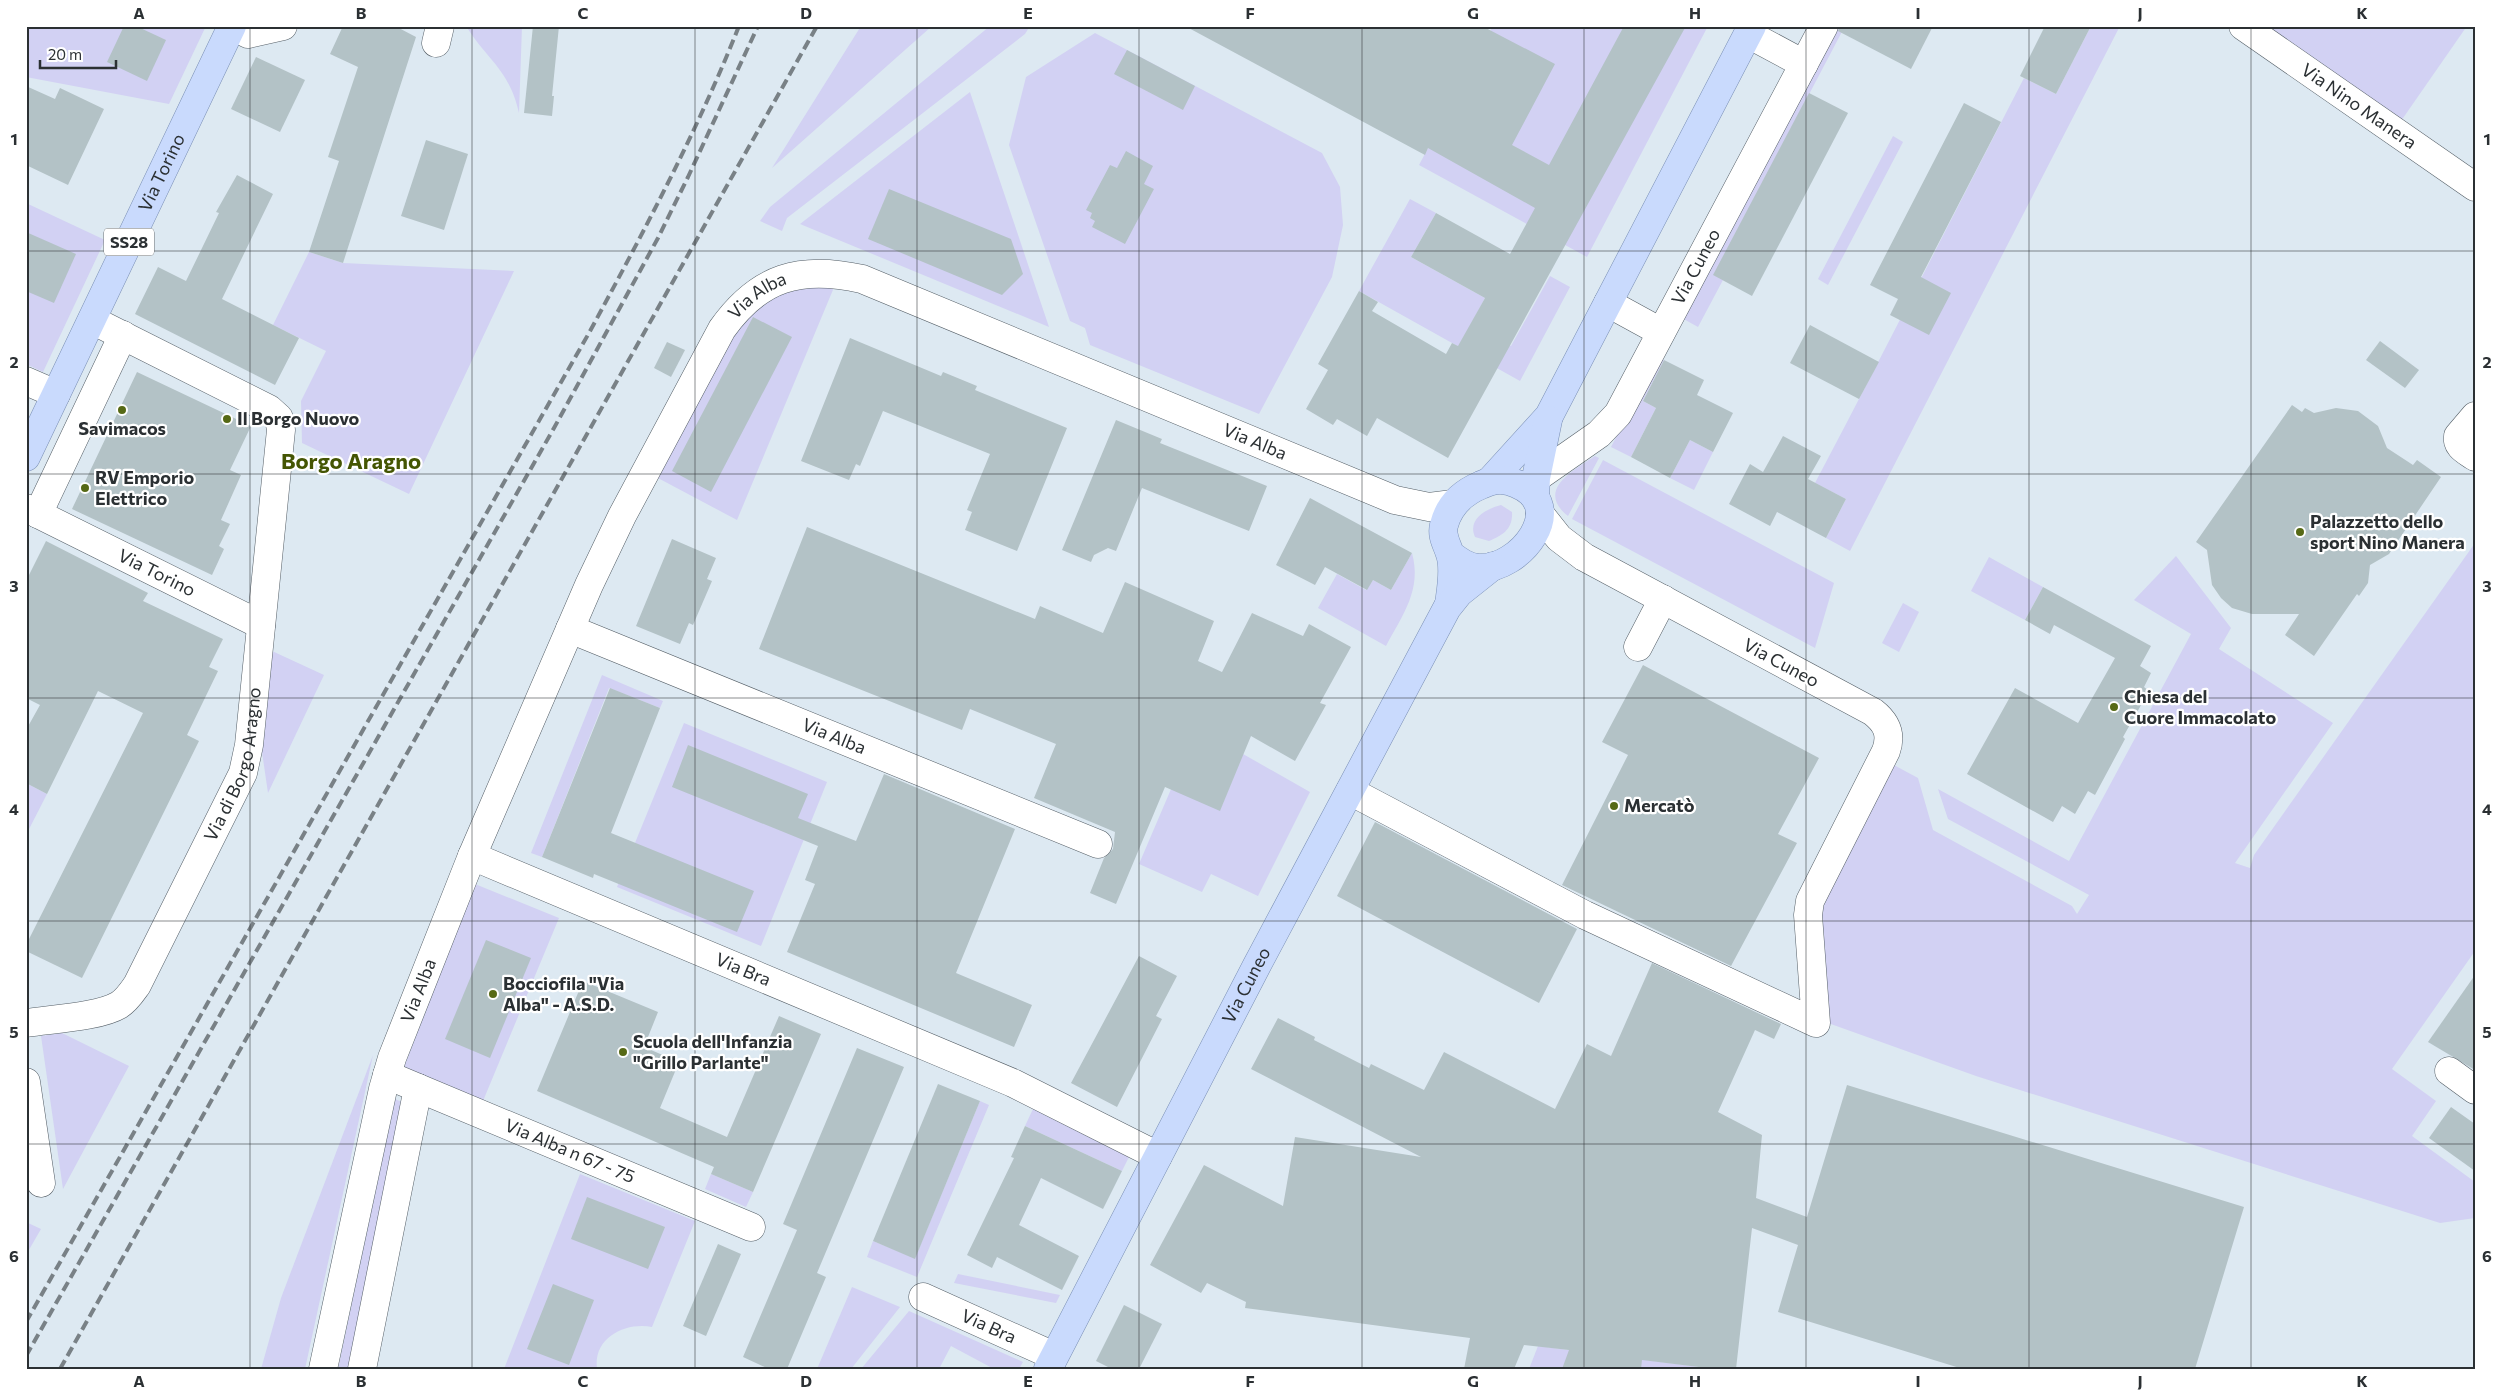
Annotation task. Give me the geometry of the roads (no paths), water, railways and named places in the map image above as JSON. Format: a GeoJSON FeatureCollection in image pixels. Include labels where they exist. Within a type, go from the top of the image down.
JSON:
{"type":"FeatureCollection","features":[{"type":"Feature","properties":{"kind":"main road","name":"Via Torino"},"geometry":{"type":"LineString","coordinates":[[26,457],[232,26]]}},
{"type":"Feature","properties":{"kind":"main road","name":"Via Cuneo"},"geometry":{"type":"LineString","coordinates":[[1490,481],[1549,416],[1750,30]]}},
{"type":"Feature","properties":{"kind":"main road","name":"Via Cuneo"},"geometry":{"type":"LineString","coordinates":[[1448,549],[1467,566],[1479,568],[1493,566],[1511,558],[1526,548],[1538,527],[1537,497],[1549,416]]}},
{"type":"Feature","properties":{"kind":"main road","name":"Via Cuneo"},"geometry":{"type":"LineString","coordinates":[[1449,604],[1448,549],[1443,528],[1453,504],[1475,487],[1490,481],[1509,480],[1522,486],[1537,497]]}},
{"type":"Feature","properties":{"kind":"main road","name":"Via Cuneo"},"geometry":{"type":"LineString","coordinates":[[1051,1362],[1449,604],[1493,566]]}},
{"type":"Feature","properties":{"kind":"street"},"geometry":{"type":"LineString","coordinates":[[232,26],[248,34],[283,26]]}},
{"type":"Feature","properties":{"kind":"street","name":"Via Cuneo"},"geometry":{"type":"LineString","coordinates":[[1350,791],[1584,915],[1816,1024],[1808,908],[1812,895],[1888,744],[1887,726],[1874,712],[1584,557],[1559,538],[1537,497],[1618,414],[1824,26]]}},
{"type":"Feature","properties":{"kind":"street","name":"Via Nino Manera"},"geometry":{"type":"LineString","coordinates":[[2244,26],[2475,187]]}},
{"type":"Feature","properties":{"kind":"street"},"geometry":{"type":"LineString","coordinates":[[1750,30],[1804,64]]}},
{"type":"Feature","properties":{"kind":"street","name":"Via Alba"},"geometry":{"type":"LineString","coordinates":[[324,1369],[387,1075],[472,856],[570,629],[622,516],[722,328],[745,300],[767,284],[803,274],[822,273],[862,279],[1111,396],[1395,500],[1429,507],[1453,504]]}},
{"type":"Feature","properties":{"kind":"street"},"geometry":{"type":"LineString","coordinates":[[1608,303],[1661,332]]}},
{"type":"Feature","properties":{"kind":"street"},"geometry":{"type":"LineString","coordinates":[[32,511],[123,335],[92,320]]}},
{"type":"Feature","properties":{"kind":"street","name":"Via di Borgo Aragno"},"geometry":{"type":"LineString","coordinates":[[26,1023],[108,1011],[121,1004],[137,984],[242,773],[249,745],[281,430],[278,418],[269,409],[123,335]]}},
{"type":"Feature","properties":{"kind":"street"},"geometry":{"type":"LineString","coordinates":[[26,381],[56,394]]}},
{"type":"Feature","properties":{"kind":"street"},"geometry":{"type":"LineString","coordinates":[[2475,416],[2458,436],[2457,440],[2461,447],[2475,457]]}},
{"type":"Feature","properties":{"kind":"street","name":"Via Alba"},"geometry":{"type":"LineString","coordinates":[[1395,500],[1421,515],[1433,526],[1448,549]]}},
{"type":"Feature","properties":{"kind":"street","name":"Via Torino"},"geometry":{"type":"LineString","coordinates":[[32,511],[261,625]]}},
{"type":"Feature","properties":{"kind":"street","name":"Via Cuneo"},"geometry":{"type":"LineString","coordinates":[[1526,548],[1552,548],[1584,557]]}},
{"type":"Feature","properties":{"kind":"street"},"geometry":{"type":"LineString","coordinates":[[1638,647],[1663,599]]}},
{"type":"Feature","properties":{"kind":"street","name":"Via Alba"},"geometry":{"type":"LineString","coordinates":[[570,629],[1098,844]]}},
{"type":"Feature","properties":{"kind":"street","name":"Via Bra"},"geometry":{"type":"LineString","coordinates":[[472,856],[1013,1083],[1158,1156]]}},
{"type":"Feature","properties":{"kind":"street"},"geometry":{"type":"LineString","coordinates":[[2449,1071],[2475,1090]]}},
{"type":"Feature","properties":{"kind":"street","name":"Via Alba n 67 - 75"},"geometry":{"type":"LineString","coordinates":[[387,1075],[751,1227]]}},
{"type":"Feature","properties":{"kind":"street"},"geometry":{"type":"LineString","coordinates":[[26,1082],[41,1183]]}},
{"type":"Feature","properties":{"kind":"street"},"geometry":{"type":"LineString","coordinates":[[362,1369],[418,1088]]}},
{"type":"Feature","properties":{"kind":"street","name":"Via Bra"},"geometry":{"type":"LineString","coordinates":[[923,1297],[1051,1362]]}},
{"type":"Feature","properties":{"kind":"railway"},"geometry":{"type":"LineString","coordinates":[[26,1322],[589,333],[649,220],[687,143],[723,66],[739,26]]}},
{"type":"Feature","properties":{"kind":"railway"},"geometry":{"type":"LineString","coordinates":[[26,1356],[554,428],[658,238],[758,26]]}},
{"type":"Feature","properties":{"kind":"railway"},"geometry":{"type":"LineString","coordinates":[[60,1369],[817,26]]}},
{"type":"Feature","properties":{"kind":"place","name":"Savimacos"},"geometry":{"type":"Point","coordinates":[122,410]}},
{"type":"Feature","properties":{"kind":"place","name":"Il Borgo Nuovo"},"geometry":{"type":"Point","coordinates":[227,419]}},
{"type":"Feature","properties":{"kind":"place","name":"RV Emporio Elettrico"},"geometry":{"type":"Point","coordinates":[85,488]}},
{"type":"Feature","properties":{"kind":"place","name":"Palazzetto dello sport Nino Manera"},"geometry":{"type":"Point","coordinates":[2300,532]}},
{"type":"Feature","properties":{"kind":"place","name":"Chiesa del Cuore Immacolato"},"geometry":{"type":"Point","coordinates":[2114,707]}},
{"type":"Feature","properties":{"kind":"place","name":"Mercatò"},"geometry":{"type":"Point","coordinates":[1614,806]}},
{"type":"Feature","properties":{"kind":"place","name":"Bocciofila \"Via Alba\" - A.S.D."},"geometry":{"type":"Point","coordinates":[493,994]}},
{"type":"Feature","properties":{"kind":"place","name":"Scuola dell'Infanzia \"Grillo Parlante\""},"geometry":{"type":"Point","coordinates":[623,1052]}},
{"type":"Feature","properties":{"kind":"district","name":"Borgo Aragno"},"geometry":{"type":"Point","coordinates":[351,461]}}]}
